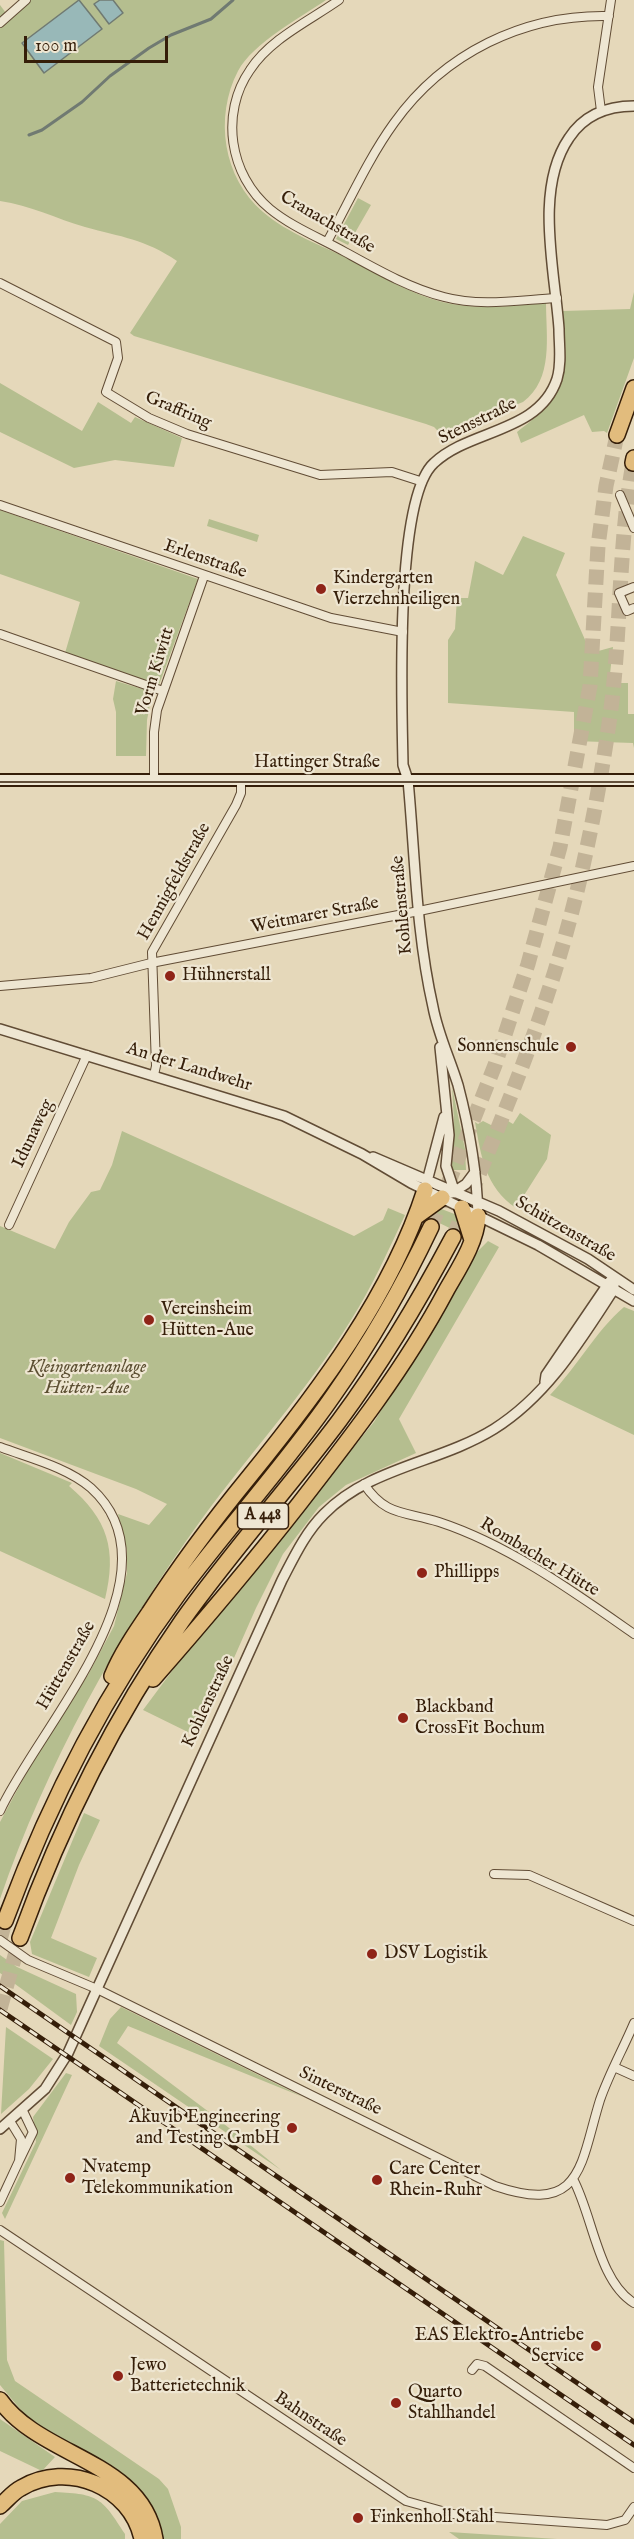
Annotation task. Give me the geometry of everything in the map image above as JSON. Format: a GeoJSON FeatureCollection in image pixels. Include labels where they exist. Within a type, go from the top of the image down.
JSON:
{"type":"FeatureCollection","features":[{"type":"Feature","properties":{"kind":"highway"},"geometry":{"type":"LineString","coordinates":[[617,435],[634,388]]}},
{"type":"Feature","properties":{"kind":"highway"},"geometry":{"type":"LineString","coordinates":[[90,1731],[115,1668],[195,1543],[264,1457],[335,1362],[386,1278],[417,1216],[426,1185]]}},
{"type":"Feature","properties":{"kind":"highway"},"geometry":{"type":"LineString","coordinates":[[417,1216],[448,1195]]}},
{"type":"Feature","properties":{"kind":"highway"},"geometry":{"type":"LineString","coordinates":[[462,1208],[472,1240]]}},
{"type":"Feature","properties":{"kind":"highway"},"geometry":{"type":"LineString","coordinates":[[123,1713],[256,1560],[341,1451],[420,1337],[477,1230],[478,1209]]}},
{"type":"Feature","properties":{"kind":"highway","name":"A 448"},"geometry":{"type":"LineString","coordinates":[[5,1921],[44,1823],[90,1731],[129,1666],[179,1592],[333,1396],[402,1287],[431,1227]]}},
{"type":"Feature","properties":{"kind":"highway","name":"A 448"},"geometry":{"type":"LineString","coordinates":[[20,1938],[62,1832],[123,1713],[183,1621],[339,1421],[406,1322],[453,1237]]}},
{"type":"Feature","properties":{"kind":"highway"},"geometry":{"type":"LineString","coordinates":[[0,2400],[31,2430],[127,2487],[148,2517],[155,2539]]}},
{"type":"Feature","properties":{"kind":"highway"},"geometry":{"type":"LineString","coordinates":[[0,2506],[21,2488],[36,2481],[68,2476],[88,2480],[106,2488],[120,2498],[133,2514],[142,2539]]}},
{"type":"Feature","properties":{"kind":"main road","name":"Hattinger Straße"},"geometry":{"type":"LineString","coordinates":[[0,780],[634,780]]}},
{"type":"Feature","properties":{"kind":"street"},"geometry":{"type":"LineString","coordinates":[[0,23],[26,0]]}},
{"type":"Feature","properties":{"kind":"street","name":"Cranachstraße"},"geometry":{"type":"LineString","coordinates":[[339,0],[275,44],[257,60],[243,80],[232,116],[239,164],[257,196],[284,218],[386,274],[445,297],[508,302],[557,298]]}},
{"type":"Feature","properties":{"kind":"street"},"geometry":{"type":"LineString","coordinates":[[601,111],[598,87],[611,0]]}},
{"type":"Feature","properties":{"kind":"street"},"geometry":{"type":"LineString","coordinates":[[327,242],[393,123],[409,103],[448,67],[484,44],[521,28],[561,18],[609,16]]}},
{"type":"Feature","properties":{"kind":"street","name":"Stensstraße"},"geometry":{"type":"LineString","coordinates":[[408,780],[403,765],[403,632],[411,520],[420,481],[434,462],[447,454],[525,418],[544,401],[557,380],[560,364],[550,214],[554,174],[561,150],[574,130],[584,120],[601,111],[634,106]]}},
{"type":"Feature","properties":{"kind":"street","name":"Graffring"},"geometry":{"type":"LineString","coordinates":[[0,283],[114,340],[118,346],[118,358],[106,392],[149,418],[198,438],[320,475],[392,472],[420,481]]}},
{"type":"Feature","properties":{"kind":"street"},"geometry":{"type":"LineString","coordinates":[[620,495],[634,528]]}},
{"type":"Feature","properties":{"kind":"street","name":"Erlenstraße"},"geometry":{"type":"LineString","coordinates":[[0,505],[331,618],[403,632]]}},
{"type":"Feature","properties":{"kind":"street","name":"Vorm Kiwitt"},"geometry":{"type":"LineString","coordinates":[[154,780],[154,732],[163,691],[204,576]]}},
{"type":"Feature","properties":{"kind":"street"},"geometry":{"type":"LineString","coordinates":[[634,587],[619,593],[627,611],[634,608]]}},
{"type":"Feature","properties":{"kind":"street"},"geometry":{"type":"LineString","coordinates":[[0,634],[163,691]]}},
{"type":"Feature","properties":{"kind":"street","name":"Hennigfeldstraße"},"geometry":{"type":"LineString","coordinates":[[153,1075],[156,1056],[152,951],[236,805],[241,779]]}},
{"type":"Feature","properties":{"kind":"street","name":"Kohlenstraße"},"geometry":{"type":"LineString","coordinates":[[408,780],[419,911],[446,1097],[449,1135],[446,1166],[448,1195]]}},
{"type":"Feature","properties":{"kind":"street","name":"Weitmarer Straße"},"geometry":{"type":"LineString","coordinates":[[0,986],[92,978],[151,963],[634,866]]}},
{"type":"Feature","properties":{"kind":"street","name":"Kohlenstraße"},"geometry":{"type":"LineString","coordinates":[[437,1027],[458,1087],[475,1172],[478,1209]]}},
{"type":"Feature","properties":{"kind":"street","name":"An der Landwehr"},"geometry":{"type":"LineString","coordinates":[[0,1029],[267,1109],[478,1209]]}},
{"type":"Feature","properties":{"kind":"street","name":"Idunaweg"},"geometry":{"type":"LineString","coordinates":[[9,1225],[87,1055]]}},
{"type":"Feature","properties":{"kind":"street","name":"Kohlenstraße"},"geometry":{"type":"LineString","coordinates":[[426,1185],[440,1137],[446,1097]]}},
{"type":"Feature","properties":{"kind":"street"},"geometry":{"type":"LineString","coordinates":[[462,1208],[448,1195],[466,1184],[475,1172]]}},
{"type":"Feature","properties":{"kind":"street","name":"An der Landwehr"},"geometry":{"type":"LineString","coordinates":[[426,1185],[448,1195],[462,1208],[478,1209]]}},
{"type":"Feature","properties":{"kind":"street","name":"Schützenstraße"},"geometry":{"type":"LineString","coordinates":[[478,1209],[588,1259],[634,1290]]}},
{"type":"Feature","properties":{"kind":"street","name":"Schützenstraße"},"geometry":{"type":"LineString","coordinates":[[478,1209],[634,1301]]}},
{"type":"Feature","properties":{"kind":"street"},"geometry":{"type":"LineString","coordinates":[[610,1286],[614,1278]]}},
{"type":"Feature","properties":{"kind":"street","name":"Kohlenstraße"},"geometry":{"type":"LineString","coordinates":[[0,2129],[23,2111],[45,2089],[68,2054],[297,1552],[322,1516],[364,1484],[470,1442],[495,1429],[522,1407],[545,1382],[551,1380],[574,1351],[610,1286]]}},
{"type":"Feature","properties":{"kind":"street","name":"Hüttenstraße"},"geometry":{"type":"LineString","coordinates":[[0,1447],[66,1473],[91,1488],[115,1521],[122,1559],[117,1597],[95,1653],[12,1785],[0,1811]]}},
{"type":"Feature","properties":{"kind":"street","name":"Rombacher Hütte"},"geometry":{"type":"LineString","coordinates":[[364,1484],[374,1499],[386,1508],[474,1535],[542,1573],[634,1635]]}},
{"type":"Feature","properties":{"kind":"street"},"geometry":{"type":"LineString","coordinates":[[494,1874],[529,1875],[634,1921]]}},
{"type":"Feature","properties":{"kind":"street"},"geometry":{"type":"LineString","coordinates":[[0,1940],[28,1960],[97,1989]]}},
{"type":"Feature","properties":{"kind":"street","name":"Sinterstraße"},"geometry":{"type":"LineString","coordinates":[[97,1989],[495,2186],[515,2192],[544,2194],[566,2185],[573,2179]]}},
{"type":"Feature","properties":{"kind":"street"},"geometry":{"type":"LineString","coordinates":[[634,2024],[601,2097],[580,2170],[573,2179],[582,2196],[608,2273],[622,2295],[634,2303]]}},
{"type":"Feature","properties":{"kind":"street"},"geometry":{"type":"LineString","coordinates":[[614,2067],[634,2076]]}},
{"type":"Feature","properties":{"kind":"street"},"geometry":{"type":"LineString","coordinates":[[0,2202],[33,2132],[23,2111]]}},
{"type":"Feature","properties":{"kind":"street"},"geometry":{"type":"LineString","coordinates":[[10,2121],[21,2139],[19,2162]]}},
{"type":"Feature","properties":{"kind":"street","name":"Bahnstraße"},"geometry":{"type":"LineString","coordinates":[[0,2230],[406,2501],[453,2514],[607,2525],[625,2520],[634,2507]]}},
{"type":"Feature","properties":{"kind":"street"},"geometry":{"type":"LineString","coordinates":[[472,2370],[477,2364],[485,2366],[634,2468]]}},
{"type":"Feature","properties":{"kind":"green space"},"geometry":{"type":"Polygon","coordinates":[[[25,0],[326,0],[266,41],[254,51],[238,71],[226,108],[225,127],[226,146],[239,182],[249,198],[273,220],[306,239],[419,294],[455,305],[481,307],[546,302],[546,356],[540,382],[533,393],[523,402],[441,434],[434,427],[426,424],[130,333],[177,261],[154,248],[132,240],[0,201],[0,5],[6,13],[25,0]]]}},
{"type":"Feature","properties":{"kind":"green space"},"geometry":{"type":"Polygon","coordinates":[[[358,198],[371,205],[348,245],[336,239],[358,198]]]}},
{"type":"Feature","properties":{"kind":"green space"},"geometry":{"type":"Polygon","coordinates":[[[634,292],[634,358],[607,433],[592,432],[584,415],[521,443],[517,432],[548,405],[562,380],[566,350],[563,311],[630,309],[634,292]]]}},
{"type":"Feature","properties":{"kind":"green space"},"geometry":{"type":"Polygon","coordinates":[[[0,383],[82,431],[98,402],[131,423],[135,417],[182,438],[174,467],[115,460],[74,468],[0,432],[0,383]]]}},
{"type":"Feature","properties":{"kind":"green space"},"geometry":{"type":"Polygon","coordinates":[[[0,510],[198,579],[159,685],[65,653],[80,602],[0,574],[0,510]]]}},
{"type":"Feature","properties":{"kind":"green space"},"geometry":{"type":"Polygon","coordinates":[[[209,519],[259,535],[257,542],[207,526],[209,519]]]}},
{"type":"Feature","properties":{"kind":"green space"},"geometry":{"type":"Polygon","coordinates":[[[523,536],[565,553],[556,575],[591,653],[613,647],[610,674],[620,674],[621,683],[628,683],[628,714],[634,714],[634,748],[633,743],[574,741],[574,712],[448,703],[448,640],[455,629],[457,598],[468,598],[475,561],[503,575],[523,536]]]}},
{"type":"Feature","properties":{"kind":"green space"},"geometry":{"type":"Polygon","coordinates":[[[116,681],[149,691],[152,695],[147,720],[146,756],[116,756],[116,712],[113,699],[116,681]]]}},
{"type":"Feature","properties":{"kind":"green space"},"geometry":{"type":"Polygon","coordinates":[[[452,1087],[465,1149],[466,1170],[450,1170],[454,1121],[452,1087]]]}},
{"type":"Feature","properties":{"kind":"green space"},"geometry":{"type":"Polygon","coordinates":[[[520,1113],[551,1135],[547,1159],[516,1208],[506,1200],[491,1181],[482,1159],[475,1122],[478,1124],[483,1121],[497,1128],[503,1118],[513,1124],[520,1113]]]}},
{"type":"Feature","properties":{"kind":"green space","name":"Kleingartenanlage Hütten-Aue"},"geometry":{"type":"Polygon","coordinates":[[[122,1131],[354,1236],[383,1220],[388,1208],[405,1215],[366,1295],[334,1346],[201,1520],[170,1564],[113,1655],[39,1799],[0,1899],[0,1822],[43,1742],[88,1675],[114,1626],[127,1573],[127,1550],[118,1514],[149,1525],[167,1504],[136,1489],[0,1438],[0,1226],[55,1249],[69,1222],[91,1192],[100,1190],[112,1165],[122,1131]]]}},
{"type":"Feature","properties":{"kind":"green space"},"geometry":{"type":"Polygon","coordinates":[[[439,1208],[457,1215],[464,1235],[425,1216],[439,1208]]]}},
{"type":"Feature","properties":{"kind":"green space"},"geometry":{"type":"Polygon","coordinates":[[[488,1241],[499,1247],[399,1419],[416,1453],[346,1485],[319,1507],[283,1554],[256,1608],[215,1701],[199,1722],[196,1736],[143,1710],[178,1663],[374,1422],[478,1251],[488,1241]]]}},
{"type":"Feature","properties":{"kind":"green space"},"geometry":{"type":"Polygon","coordinates":[[[624,1307],[634,1311],[634,1435],[550,1395],[604,1327],[624,1307]]]}},
{"type":"Feature","properties":{"kind":"green space"},"geometry":{"type":"Polygon","coordinates":[[[0,1453],[72,1483],[69,1486],[93,1511],[101,1523],[109,1550],[110,1565],[105,1599],[0,1551],[0,1453]]]}},
{"type":"Feature","properties":{"kind":"green space"},"geometry":{"type":"Polygon","coordinates":[[[84,1813],[100,1820],[79,1865],[51,1938],[97,1958],[89,1977],[32,1954],[30,1942],[84,1813]]]}},
{"type":"Feature","properties":{"kind":"green space"},"geometry":{"type":"Polygon","coordinates":[[[0,1955],[17,1967],[76,1994],[77,2012],[71,2025],[0,1973],[0,1955]]]}},
{"type":"Feature","properties":{"kind":"green space"},"geometry":{"type":"Polygon","coordinates":[[[121,2007],[303,2097],[128,2026],[117,2043],[213,2115],[281,2170],[99,2046],[110,2019],[121,2007]]]}},
{"type":"Feature","properties":{"kind":"green space"},"geometry":{"type":"Polygon","coordinates":[[[6,2027],[53,2059],[29,2089],[1,2114],[6,2027]]]}},
{"type":"Feature","properties":{"kind":"green space"},"geometry":{"type":"Polygon","coordinates":[[[66,2073],[72,2075],[5,2219],[2,2213],[36,2142],[33,2117],[66,2073]]]}},
{"type":"Feature","properties":{"kind":"green space"},"geometry":{"type":"Polygon","coordinates":[[[0,2240],[4,2241],[7,2360],[15,2381],[159,2479],[168,2489],[181,2527],[181,2539],[163,2539],[148,2500],[130,2480],[112,2466],[51,2433],[25,2415],[0,2385],[0,2240]]]}},
{"type":"Feature","properties":{"kind":"green space"},"geometry":{"type":"Polygon","coordinates":[[[0,2419],[55,2457],[42,2471],[0,2451],[0,2419]]]}},
{"type":"Feature","properties":{"kind":"green space"},"geometry":{"type":"Polygon","coordinates":[[[55,2492],[81,2494],[98,2500],[111,2513],[125,2534],[125,2539],[0,2539],[0,2524],[22,2501],[55,2492]]]}},
{"type":"Feature","properties":{"kind":"green space"},"geometry":{"type":"Polygon","coordinates":[[[449,2532],[557,2539],[459,2539],[449,2532]]]}},
{"type":"Feature","properties":{"kind":"water"},"geometry":{"type":"Polygon","coordinates":[[[79,0],[102,29],[44,73],[22,43],[79,0]]]}},
{"type":"Feature","properties":{"kind":"water"},"geometry":{"type":"Polygon","coordinates":[[[100,0],[113,0],[123,13],[109,24],[94,4],[100,0]]]}},
{"type":"Feature","properties":{"kind":"waterway"},"geometry":{"type":"LineString","coordinates":[[29,135],[42,130],[82,102],[110,76],[149,48],[171,35],[211,19],[233,0]]}},
{"type":"Feature","properties":{"kind":"tunnel"},"geometry":{"type":"LineString","coordinates":[[431,1227],[495,1065],[528,964],[560,847],[590,686],[598,546],[606,486],[617,435]]}},
{"type":"Feature","properties":{"kind":"tunnel"},"geometry":{"type":"LineString","coordinates":[[453,1237],[543,1008],[563,944],[586,853],[612,697],[624,530],[633,463]]}},
{"type":"Feature","properties":{"kind":"tunnel"},"geometry":{"type":"LineString","coordinates":[[0,1940],[5,1921]]}},
{"type":"Feature","properties":{"kind":"tunnel"},"geometry":{"type":"LineString","coordinates":[[0,2009],[20,1938]]}},
{"type":"Feature","properties":{"kind":"tram line"},"geometry":{"type":"LineString","coordinates":[[0,782],[634,782]]}},
{"type":"Feature","properties":{"kind":"railway"},"geometry":{"type":"LineString","coordinates":[[0,1986],[634,2422]]}},
{"type":"Feature","properties":{"kind":"railway"},"geometry":{"type":"LineString","coordinates":[[0,2010],[634,2445]]}},
{"type":"Feature","properties":{"kind":"place","name":"Kindergarten Vierzehnheiligen"},"geometry":{"type":"Point","coordinates":[321,589]}},
{"type":"Feature","properties":{"kind":"place","name":"Hühnerstall"},"geometry":{"type":"Point","coordinates":[170,976]}},
{"type":"Feature","properties":{"kind":"place","name":"Sonnenschule"},"geometry":{"type":"Point","coordinates":[571,1047]}},
{"type":"Feature","properties":{"kind":"place","name":"Vereinsheim Hütten-Aue"},"geometry":{"type":"Point","coordinates":[149,1320]}},
{"type":"Feature","properties":{"kind":"place","name":"Phillipps"},"geometry":{"type":"Point","coordinates":[422,1573]}},
{"type":"Feature","properties":{"kind":"place","name":"Blackband CrossFit Bochum"},"geometry":{"type":"Point","coordinates":[403,1718]}},
{"type":"Feature","properties":{"kind":"place","name":"DSV Logistik"},"geometry":{"type":"Point","coordinates":[372,1954]}},
{"type":"Feature","properties":{"kind":"place","name":"Akuvib Engineering and Testing GmbH"},"geometry":{"type":"Point","coordinates":[292,2128]}},
{"type":"Feature","properties":{"kind":"place","name":"Nvatemp Telekommunikation"},"geometry":{"type":"Point","coordinates":[70,2178]}},
{"type":"Feature","properties":{"kind":"place","name":"Care Center Rhein-Ruhr"},"geometry":{"type":"Point","coordinates":[377,2180]}},
{"type":"Feature","properties":{"kind":"place","name":"EAS Elektro-Antriebe Service"},"geometry":{"type":"Point","coordinates":[596,2346]}},
{"type":"Feature","properties":{"kind":"place","name":"Jewo Batterietechnik"},"geometry":{"type":"Point","coordinates":[118,2376]}},
{"type":"Feature","properties":{"kind":"place","name":"Quarto Stahlhandel"},"geometry":{"type":"Point","coordinates":[396,2403]}},
{"type":"Feature","properties":{"kind":"place","name":"Finkenholl Stahl"},"geometry":{"type":"Point","coordinates":[358,2518]}}]}
